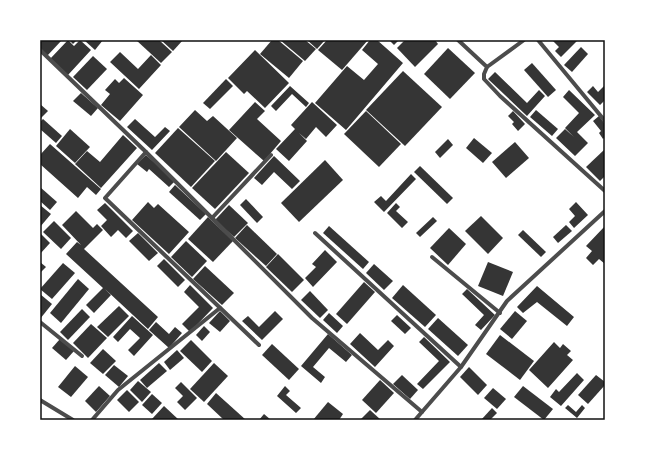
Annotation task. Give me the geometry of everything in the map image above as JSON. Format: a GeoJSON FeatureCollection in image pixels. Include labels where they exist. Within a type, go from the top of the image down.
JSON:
{"type":"FeatureCollection","features":[{"type":"Feature","properties":{"kind":"street"},"geometry":{"type":"LineString","coordinates":[[458,40],[487,67]]}},
{"type":"Feature","properties":{"kind":"street"},"geometry":{"type":"LineString","coordinates":[[524,40],[487,67],[484,74],[484,79],[500,96],[605,191]]}},
{"type":"Feature","properties":{"kind":"street"},"geometry":{"type":"LineString","coordinates":[[538,40],[605,120]]}},
{"type":"Feature","properties":{"kind":"street"},"geometry":{"type":"LineString","coordinates":[[40,50],[146,152],[312,318],[422,412]]}},
{"type":"Feature","properties":{"kind":"street"},"geometry":{"type":"LineString","coordinates":[[146,152],[105,198],[259,345]]}},
{"type":"Feature","properties":{"kind":"street"},"geometry":{"type":"LineString","coordinates":[[212,218],[271,155]]}},
{"type":"Feature","properties":{"kind":"street"},"geometry":{"type":"LineString","coordinates":[[415,420],[461,367],[508,301],[605,211]]}},
{"type":"Feature","properties":{"kind":"street"},"geometry":{"type":"LineString","coordinates":[[315,233],[461,367]]}},
{"type":"Feature","properties":{"kind":"street"},"geometry":{"type":"LineString","coordinates":[[432,257],[500,313]]}},
{"type":"Feature","properties":{"kind":"street"},"geometry":{"type":"LineString","coordinates":[[92,420],[118,390],[220,308]]}},
{"type":"Feature","properties":{"kind":"street"},"geometry":{"type":"LineString","coordinates":[[40,322],[82,356]]}},
{"type":"Feature","properties":{"kind":"street"},"geometry":{"type":"LineString","coordinates":[[40,400],[73,420]]}},
{"type":"Feature","properties":{"kind":"building"},"geometry":{"type":"Polygon","coordinates":[[[40,40],[62,40],[47,56],[40,49],[40,40]]]}},
{"type":"Feature","properties":{"kind":"building"},"geometry":{"type":"Polygon","coordinates":[[[68,40],[74,46],[80,40],[91,50],[68,75],[50,59],[68,40]]]}},
{"type":"Feature","properties":{"kind":"building"},"geometry":{"type":"Polygon","coordinates":[[[69,40],[77,40],[73,44],[69,40]]]}},
{"type":"Feature","properties":{"kind":"building"},"geometry":{"type":"Polygon","coordinates":[[[84,40],[103,40],[95,50],[84,40]]]}},
{"type":"Feature","properties":{"kind":"building"},"geometry":{"type":"Polygon","coordinates":[[[136,40],[159,40],[172,52],[161,63],[136,40]]]}},
{"type":"Feature","properties":{"kind":"building"},"geometry":{"type":"Polygon","coordinates":[[[161,40],[183,40],[173,51],[161,40]]]}},
{"type":"Feature","properties":{"kind":"building"},"geometry":{"type":"Polygon","coordinates":[[[272,40],[278,40],[303,61],[289,78],[260,54],[272,40]]]}},
{"type":"Feature","properties":{"kind":"building"},"geometry":{"type":"Polygon","coordinates":[[[280,40],[305,40],[316,49],[305,61],[280,40]]]}},
{"type":"Feature","properties":{"kind":"building"},"geometry":{"type":"Polygon","coordinates":[[[307,40],[325,40],[317,49],[307,40]]]}},
{"type":"Feature","properties":{"kind":"building"},"geometry":{"type":"Polygon","coordinates":[[[327,40],[368,40],[342,70],[318,50],[327,40]]]}},
{"type":"Feature","properties":{"kind":"building"},"geometry":{"type":"Polygon","coordinates":[[[370,40],[377,40],[403,63],[346,130],[315,103],[347,66],[364,80],[378,64],[362,50],[370,40]]]}},
{"type":"Feature","properties":{"kind":"building"},"geometry":{"type":"Polygon","coordinates":[[[389,40],[399,40],[394,45],[389,40]]]}},
{"type":"Feature","properties":{"kind":"building"},"geometry":{"type":"Polygon","coordinates":[[[405,40],[435,40],[438,44],[415,67],[397,48],[405,40]]]}},
{"type":"Feature","properties":{"kind":"building"},"geometry":{"type":"Polygon","coordinates":[[[552,40],[578,40],[561,57],[555,51],[559,47],[552,40]]]}},
{"type":"Feature","properties":{"kind":"building"},"geometry":{"type":"Polygon","coordinates":[[[581,47],[588,54],[572,72],[564,65],[581,47]]]}},
{"type":"Feature","properties":{"kind":"building"},"geometry":{"type":"Polygon","coordinates":[[[448,48],[475,73],[450,99],[424,74],[448,48]]]}},
{"type":"Feature","properties":{"kind":"building"},"geometry":{"type":"Polygon","coordinates":[[[255,50],[289,83],[265,108],[247,91],[244,94],[228,78],[255,50]]]}},
{"type":"Feature","properties":{"kind":"building"},"geometry":{"type":"Polygon","coordinates":[[[120,52],[138,69],[151,55],[161,65],[139,89],[110,62],[120,52]]]}},
{"type":"Feature","properties":{"kind":"building"},"geometry":{"type":"Polygon","coordinates":[[[93,56],[107,69],[87,90],[73,77],[93,56]]]}},
{"type":"Feature","properties":{"kind":"building"},"geometry":{"type":"Polygon","coordinates":[[[532,63],[556,90],[548,97],[524,70],[532,63]]]}},
{"type":"Feature","properties":{"kind":"building"},"geometry":{"type":"Polygon","coordinates":[[[403,71],[442,107],[405,146],[366,110],[403,71]]]}},
{"type":"Feature","properties":{"kind":"building"},"geometry":{"type":"Polygon","coordinates":[[[495,72],[527,103],[539,90],[545,96],[527,116],[488,79],[495,72]]]}},
{"type":"Feature","properties":{"kind":"building"},"geometry":{"type":"Polygon","coordinates":[[[124,78],[143,95],[120,121],[101,105],[110,94],[105,90],[115,79],[119,83],[124,78]]]}},
{"type":"Feature","properties":{"kind":"building"},"geometry":{"type":"Polygon","coordinates":[[[226,79],[233,86],[210,109],[203,103],[226,79]]]}},
{"type":"Feature","properties":{"kind":"building"},"geometry":{"type":"Polygon","coordinates":[[[605,85],[605,100],[600,105],[587,92],[593,86],[598,92],[605,85]]]}},
{"type":"Feature","properties":{"kind":"building"},"geometry":{"type":"Polygon","coordinates":[[[290,86],[309,103],[306,107],[292,94],[276,111],[271,106],[290,86]]]}},
{"type":"Feature","properties":{"kind":"building"},"geometry":{"type":"Polygon","coordinates":[[[569,90],[595,115],[577,132],[588,143],[575,156],[556,138],[565,129],[574,137],[565,128],[579,113],[563,97],[569,90]]]}},
{"type":"Feature","properties":{"kind":"building"},"geometry":{"type":"Polygon","coordinates":[[[81,93],[98,108],[91,116],[73,101],[81,93]]]}},
{"type":"Feature","properties":{"kind":"building"},"geometry":{"type":"Polygon","coordinates":[[[255,102],[265,111],[257,119],[281,141],[264,161],[229,130],[255,102]]]}},
{"type":"Feature","properties":{"kind":"building"},"geometry":{"type":"Polygon","coordinates":[[[312,102],[337,125],[326,137],[316,127],[306,139],[299,133],[307,141],[289,161],[276,149],[295,129],[291,125],[312,102]]]}},
{"type":"Feature","properties":{"kind":"building"},"geometry":{"type":"Polygon","coordinates":[[[40,104],[48,111],[40,119],[40,104]]]}},
{"type":"Feature","properties":{"kind":"building"},"geometry":{"type":"Polygon","coordinates":[[[195,110],[207,121],[213,116],[237,138],[216,161],[179,127],[195,110]]]}},
{"type":"Feature","properties":{"kind":"building"},"geometry":{"type":"Polygon","coordinates":[[[536,110],[558,129],[552,136],[530,117],[536,110]]]}},
{"type":"Feature","properties":{"kind":"building"},"geometry":{"type":"Polygon","coordinates":[[[366,111],[401,144],[379,167],[344,134],[366,111]]]}},
{"type":"Feature","properties":{"kind":"building"},"geometry":{"type":"Polygon","coordinates":[[[513,111],[525,124],[518,131],[512,124],[514,122],[508,116],[513,111]]]}},
{"type":"Feature","properties":{"kind":"building"},"geometry":{"type":"Polygon","coordinates":[[[599,116],[605,124],[605,137],[603,139],[599,133],[601,131],[593,121],[599,116]]]}},
{"type":"Feature","properties":{"kind":"building"},"geometry":{"type":"Polygon","coordinates":[[[43,119],[62,136],[56,143],[40,129],[40,122],[43,119]]]}},
{"type":"Feature","properties":{"kind":"building"},"geometry":{"type":"Polygon","coordinates":[[[135,119],[155,137],[165,127],[170,131],[152,150],[127,127],[135,119]]]}},
{"type":"Feature","properties":{"kind":"building"},"geometry":{"type":"Polygon","coordinates":[[[178,128],[215,161],[191,187],[155,153],[178,128]]]}},
{"type":"Feature","properties":{"kind":"building"},"geometry":{"type":"Polygon","coordinates":[[[70,129],[90,147],[75,163],[56,146],[70,129]]]}},
{"type":"Feature","properties":{"kind":"building"},"geometry":{"type":"Polygon","coordinates":[[[123,135],[137,148],[101,188],[75,164],[87,151],[100,162],[123,135]]]}},
{"type":"Feature","properties":{"kind":"building"},"geometry":{"type":"Polygon","coordinates":[[[474,138],[492,153],[483,163],[466,148],[474,138]]]}},
{"type":"Feature","properties":{"kind":"building"},"geometry":{"type":"Polygon","coordinates":[[[448,139],[453,145],[440,158],[435,152],[448,139]]]}},
{"type":"Feature","properties":{"kind":"building"},"geometry":{"type":"Polygon","coordinates":[[[515,142],[529,158],[506,178],[492,162],[515,142]]]}},
{"type":"Feature","properties":{"kind":"building"},"geometry":{"type":"Polygon","coordinates":[[[50,144],[101,189],[96,195],[87,187],[78,198],[40,164],[40,155],[50,144]]]}},
{"type":"Feature","properties":{"kind":"building"},"geometry":{"type":"Polygon","coordinates":[[[605,149],[605,176],[600,181],[586,167],[605,149]]]}},
{"type":"Feature","properties":{"kind":"building"},"geometry":{"type":"Polygon","coordinates":[[[226,152],[249,173],[215,209],[192,188],[226,152]]]}},
{"type":"Feature","properties":{"kind":"building"},"geometry":{"type":"Polygon","coordinates":[[[146,155],[175,181],[169,187],[149,169],[147,172],[137,164],[146,155]]]}},
{"type":"Feature","properties":{"kind":"building"},"geometry":{"type":"Polygon","coordinates":[[[274,156],[300,181],[292,189],[274,172],[262,185],[254,178],[274,156]]]}},
{"type":"Feature","properties":{"kind":"building"},"geometry":{"type":"Polygon","coordinates":[[[325,160],[343,180],[299,222],[281,203],[325,160]]]}},
{"type":"Feature","properties":{"kind":"building"},"geometry":{"type":"Polygon","coordinates":[[[420,166],[453,198],[447,204],[414,172],[420,166]]]}},
{"type":"Feature","properties":{"kind":"building"},"geometry":{"type":"Polygon","coordinates":[[[411,174],[416,179],[384,212],[374,202],[381,196],[386,201],[411,174]]]}},
{"type":"Feature","properties":{"kind":"building"},"geometry":{"type":"Polygon","coordinates":[[[175,185],[206,214],[200,220],[169,192],[175,185]]]}},
{"type":"Feature","properties":{"kind":"building"},"geometry":{"type":"Polygon","coordinates":[[[40,187],[57,202],[50,210],[40,201],[40,187]]]}},
{"type":"Feature","properties":{"kind":"building"},"geometry":{"type":"Polygon","coordinates":[[[246,199],[263,217],[257,223],[240,205],[246,199]]]}},
{"type":"Feature","properties":{"kind":"building"},"geometry":{"type":"Polygon","coordinates":[[[148,202],[154,208],[158,204],[189,232],[169,254],[132,220],[148,202]]]}},
{"type":"Feature","properties":{"kind":"building"},"geometry":{"type":"Polygon","coordinates":[[[576,202],[588,215],[574,228],[569,222],[575,216],[569,209],[576,202]]]}},
{"type":"Feature","properties":{"kind":"building"},"geometry":{"type":"Polygon","coordinates":[[[105,203],[133,231],[126,238],[118,230],[111,237],[101,226],[107,220],[97,210],[105,203]]]}},
{"type":"Feature","properties":{"kind":"building"},"geometry":{"type":"Polygon","coordinates":[[[396,203],[400,207],[396,211],[408,222],[402,228],[387,213],[396,203]]]}},
{"type":"Feature","properties":{"kind":"building"},"geometry":{"type":"Polygon","coordinates":[[[40,205],[51,214],[40,227],[40,205]]]}},
{"type":"Feature","properties":{"kind":"building"},"geometry":{"type":"Polygon","coordinates":[[[229,205],[248,223],[234,237],[215,220],[229,205]]]}},
{"type":"Feature","properties":{"kind":"building"},"geometry":{"type":"Polygon","coordinates":[[[76,211],[93,228],[97,224],[103,230],[84,249],[158,317],[148,329],[105,289],[111,295],[94,313],[86,305],[103,288],[66,254],[77,242],[81,245],[62,225],[76,211]]]}},
{"type":"Feature","properties":{"kind":"building"},"geometry":{"type":"Polygon","coordinates":[[[481,216],[503,238],[488,254],[465,231],[481,216]]]}},
{"type":"Feature","properties":{"kind":"building"},"geometry":{"type":"Polygon","coordinates":[[[208,217],[233,241],[213,262],[188,239],[208,217]]]}},
{"type":"Feature","properties":{"kind":"building"},"geometry":{"type":"Polygon","coordinates":[[[433,217],[437,221],[420,237],[416,233],[433,217]]]}},
{"type":"Feature","properties":{"kind":"building"},"geometry":{"type":"Polygon","coordinates":[[[54,221],[71,238],[61,249],[43,232],[54,221]]]}},
{"type":"Feature","properties":{"kind":"building"},"geometry":{"type":"Polygon","coordinates":[[[247,225],[277,254],[266,266],[235,238],[247,225]]]}},
{"type":"Feature","properties":{"kind":"building"},"geometry":{"type":"Polygon","coordinates":[[[566,225],[572,231],[558,243],[553,237],[566,225]]]}},
{"type":"Feature","properties":{"kind":"building"},"geometry":{"type":"Polygon","coordinates":[[[329,226],[369,262],[363,269],[323,233],[329,226]]]}},
{"type":"Feature","properties":{"kind":"building"},"geometry":{"type":"Polygon","coordinates":[[[605,226],[605,264],[599,259],[593,265],[586,258],[592,251],[586,246],[605,226]]]}},
{"type":"Feature","properties":{"kind":"building"},"geometry":{"type":"Polygon","coordinates":[[[449,228],[466,244],[448,265],[430,248],[449,228]]]}},
{"type":"Feature","properties":{"kind":"building"},"geometry":{"type":"Polygon","coordinates":[[[523,230],[546,252],[541,257],[518,235],[523,230]]]}},
{"type":"Feature","properties":{"kind":"building"},"geometry":{"type":"Polygon","coordinates":[[[40,233],[50,243],[40,254],[40,233]]]}},
{"type":"Feature","properties":{"kind":"building"},"geometry":{"type":"Polygon","coordinates":[[[138,233],[158,253],[149,261],[129,241],[138,233]]]}},
{"type":"Feature","properties":{"kind":"building"},"geometry":{"type":"Polygon","coordinates":[[[186,241],[207,261],[192,277],[171,257],[186,241]]]}},
{"type":"Feature","properties":{"kind":"building"},"geometry":{"type":"Polygon","coordinates":[[[325,250],[337,262],[313,287],[305,278],[316,267],[312,264],[325,250]]]}},
{"type":"Feature","properties":{"kind":"building"},"geometry":{"type":"Polygon","coordinates":[[[278,254],[304,280],[292,292],[266,267],[278,254]]]}},
{"type":"Feature","properties":{"kind":"building"},"geometry":{"type":"Polygon","coordinates":[[[164,259],[185,280],[178,287],[157,266],[164,259]]]}},
{"type":"Feature","properties":{"kind":"building"},"geometry":{"type":"Polygon","coordinates":[[[40,262],[46,267],[40,273],[40,262]]]}},
{"type":"Feature","properties":{"kind":"building"},"geometry":{"type":"Polygon","coordinates":[[[488,262],[513,272],[503,296],[478,286],[488,262]]]}},
{"type":"Feature","properties":{"kind":"building"},"geometry":{"type":"Polygon","coordinates":[[[63,263],[75,273],[52,299],[40,289],[63,263]]]}},
{"type":"Feature","properties":{"kind":"building"},"geometry":{"type":"Polygon","coordinates":[[[374,264],[393,281],[384,290],[366,273],[374,264]]]}},
{"type":"Feature","properties":{"kind":"building"},"geometry":{"type":"Polygon","coordinates":[[[205,266],[234,293],[222,305],[193,279],[205,266]]]}},
{"type":"Feature","properties":{"kind":"building"},"geometry":{"type":"Polygon","coordinates":[[[78,279],[89,289],[61,323],[50,313],[78,279]]]}},
{"type":"Feature","properties":{"kind":"building"},"geometry":{"type":"Polygon","coordinates":[[[364,282],[375,292],[347,324],[336,314],[364,282]]]}},
{"type":"Feature","properties":{"kind":"building"},"geometry":{"type":"Polygon","coordinates":[[[190,285],[213,308],[190,332],[182,324],[199,307],[184,292],[190,285]]]}},
{"type":"Feature","properties":{"kind":"building"},"geometry":{"type":"Polygon","coordinates":[[[403,285],[436,315],[425,327],[392,298],[403,285]]]}},
{"type":"Feature","properties":{"kind":"building"},"geometry":{"type":"Polygon","coordinates":[[[537,286],[574,317],[567,326],[537,302],[523,313],[517,307],[537,286]]]}},
{"type":"Feature","properties":{"kind":"building"},"geometry":{"type":"Polygon","coordinates":[[[467,289],[495,315],[481,330],[475,325],[484,315],[462,294],[467,289]]]}},
{"type":"Feature","properties":{"kind":"building"},"geometry":{"type":"Polygon","coordinates":[[[310,291],[328,310],[320,318],[301,300],[310,291]]]}},
{"type":"Feature","properties":{"kind":"building"},"geometry":{"type":"Polygon","coordinates":[[[40,294],[52,304],[40,319],[40,294]]]}},
{"type":"Feature","properties":{"kind":"building"},"geometry":{"type":"Polygon","coordinates":[[[119,306],[129,316],[108,337],[97,327],[119,306]]]}},
{"type":"Feature","properties":{"kind":"building"},"geometry":{"type":"Polygon","coordinates":[[[82,309],[90,317],[68,340],[60,332],[82,309]]]}},
{"type":"Feature","properties":{"kind":"building"},"geometry":{"type":"Polygon","coordinates":[[[220,311],[230,321],[220,332],[209,323],[220,311]]]}},
{"type":"Feature","properties":{"kind":"building"},"geometry":{"type":"Polygon","coordinates":[[[275,311],[283,319],[262,340],[242,321],[248,316],[259,327],[275,311]]]}},
{"type":"Feature","properties":{"kind":"building"},"geometry":{"type":"Polygon","coordinates":[[[515,311],[527,321],[512,339],[500,329],[515,311]]]}},
{"type":"Feature","properties":{"kind":"building"},"geometry":{"type":"Polygon","coordinates":[[[329,313],[343,326],[337,333],[323,320],[329,313]]]}},
{"type":"Feature","properties":{"kind":"building"},"geometry":{"type":"Polygon","coordinates":[[[397,315],[411,328],[405,334],[391,321],[397,315]]]}},
{"type":"Feature","properties":{"kind":"building"},"geometry":{"type":"Polygon","coordinates":[[[132,316],[153,335],[134,356],[128,350],[140,338],[130,329],[118,342],[113,337],[132,316]]]}},
{"type":"Feature","properties":{"kind":"building"},"geometry":{"type":"Polygon","coordinates":[[[438,318],[468,345],[458,356],[428,329],[438,318]]]}},
{"type":"Feature","properties":{"kind":"building"},"geometry":{"type":"Polygon","coordinates":[[[156,322],[169,334],[175,327],[182,333],[169,348],[149,330],[156,322]]]}},
{"type":"Feature","properties":{"kind":"building"},"geometry":{"type":"Polygon","coordinates":[[[91,324],[107,338],[88,358],[73,343],[91,324]]]}},
{"type":"Feature","properties":{"kind":"building"},"geometry":{"type":"Polygon","coordinates":[[[204,326],[210,332],[202,341],[196,335],[204,326]]]}},
{"type":"Feature","properties":{"kind":"building"},"geometry":{"type":"Polygon","coordinates":[[[360,333],[378,350],[388,340],[394,346],[375,367],[350,344],[360,333]]]}},
{"type":"Feature","properties":{"kind":"building"},"geometry":{"type":"Polygon","coordinates":[[[328,334],[352,355],[346,362],[329,348],[313,367],[325,377],[321,383],[301,366],[328,334]]]}},
{"type":"Feature","properties":{"kind":"building"},"geometry":{"type":"Polygon","coordinates":[[[500,335],[534,361],[520,380],[486,354],[500,335]]]}},
{"type":"Feature","properties":{"kind":"building"},"geometry":{"type":"Polygon","coordinates":[[[424,337],[450,362],[423,389],[417,384],[439,361],[419,342],[424,337]]]}},
{"type":"Feature","properties":{"kind":"building"},"geometry":{"type":"Polygon","coordinates":[[[60,339],[74,351],[66,360],[52,348],[60,339]]]}},
{"type":"Feature","properties":{"kind":"building"},"geometry":{"type":"Polygon","coordinates":[[[191,340],[212,361],[202,372],[180,351],[191,340]]]}},
{"type":"Feature","properties":{"kind":"building"},"geometry":{"type":"Polygon","coordinates":[[[554,342],[560,348],[563,344],[571,351],[567,355],[573,360],[548,388],[529,370],[554,342]]]}},
{"type":"Feature","properties":{"kind":"building"},"geometry":{"type":"Polygon","coordinates":[[[272,344],[299,369],[289,380],[262,355],[272,344]]]}},
{"type":"Feature","properties":{"kind":"building"},"geometry":{"type":"Polygon","coordinates":[[[103,349],[116,361],[103,374],[90,363],[103,349]]]}},
{"type":"Feature","properties":{"kind":"building"},"geometry":{"type":"Polygon","coordinates":[[[177,350],[184,358],[170,370],[164,362],[177,350]]]}},
{"type":"Feature","properties":{"kind":"building"},"geometry":{"type":"Polygon","coordinates":[[[159,363],[167,371],[147,388],[140,380],[159,363]]]}},
{"type":"Feature","properties":{"kind":"building"},"geometry":{"type":"Polygon","coordinates":[[[214,363],[228,376],[204,402],[190,389],[214,363]]]}},
{"type":"Feature","properties":{"kind":"building"},"geometry":{"type":"Polygon","coordinates":[[[114,365],[128,376],[119,387],[105,375],[114,365]]]}},
{"type":"Feature","properties":{"kind":"building"},"geometry":{"type":"Polygon","coordinates":[[[75,366],[88,377],[71,397],[58,387],[75,366]]]}},
{"type":"Feature","properties":{"kind":"building"},"geometry":{"type":"Polygon","coordinates":[[[469,367],[487,385],[478,395],[460,377],[469,367]]]}},
{"type":"Feature","properties":{"kind":"building"},"geometry":{"type":"Polygon","coordinates":[[[577,373],[584,380],[561,406],[550,397],[556,389],[559,392],[577,373]]]}},
{"type":"Feature","properties":{"kind":"building"},"geometry":{"type":"Polygon","coordinates":[[[402,375],[418,390],[410,399],[393,384],[402,375]]]}},
{"type":"Feature","properties":{"kind":"building"},"geometry":{"type":"Polygon","coordinates":[[[596,375],[605,382],[605,385],[588,404],[578,395],[596,375]]]}},
{"type":"Feature","properties":{"kind":"building"},"geometry":{"type":"Polygon","coordinates":[[[380,380],[394,393],[376,413],[362,400],[380,380]]]}},
{"type":"Feature","properties":{"kind":"building"},"geometry":{"type":"Polygon","coordinates":[[[138,381],[151,392],[142,402],[130,390],[138,381]]]}},
{"type":"Feature","properties":{"kind":"building"},"geometry":{"type":"Polygon","coordinates":[[[181,382],[197,398],[185,410],[177,402],[183,396],[175,388],[181,382]]]}},
{"type":"Feature","properties":{"kind":"building"},"geometry":{"type":"Polygon","coordinates":[[[99,386],[110,396],[96,412],[85,401],[99,386]]]}},
{"type":"Feature","properties":{"kind":"building"},"geometry":{"type":"Polygon","coordinates":[[[285,386],[290,391],[286,395],[301,408],[296,413],[277,396],[285,386]]]}},
{"type":"Feature","properties":{"kind":"building"},"geometry":{"type":"Polygon","coordinates":[[[523,386],[553,409],[544,420],[514,397],[523,386]]]}},
{"type":"Feature","properties":{"kind":"building"},"geometry":{"type":"Polygon","coordinates":[[[493,388],[506,399],[497,409],[484,398],[493,388]]]}},
{"type":"Feature","properties":{"kind":"building"},"geometry":{"type":"Polygon","coordinates":[[[127,390],[139,402],[129,412],[117,400],[127,390]]]}},
{"type":"Feature","properties":{"kind":"building"},"geometry":{"type":"Polygon","coordinates":[[[216,393],[246,420],[224,420],[207,404],[216,393]]]}},
{"type":"Feature","properties":{"kind":"building"},"geometry":{"type":"Polygon","coordinates":[[[152,394],[162,403],[152,414],[142,405],[152,394]]]}},
{"type":"Feature","properties":{"kind":"building"},"geometry":{"type":"Polygon","coordinates":[[[328,402],[343,414],[339,420],[313,420],[328,402]]]}},
{"type":"Feature","properties":{"kind":"building"},"geometry":{"type":"Polygon","coordinates":[[[568,405],[576,412],[582,405],[585,408],[577,418],[565,408],[568,405]]]}},
{"type":"Feature","properties":{"kind":"building"},"geometry":{"type":"Polygon","coordinates":[[[164,406],[179,420],[151,420],[164,406]]]}},
{"type":"Feature","properties":{"kind":"building"},"geometry":{"type":"Polygon","coordinates":[[[492,408],[497,413],[490,420],[481,420],[492,408]]]}},
{"type":"Feature","properties":{"kind":"building"},"geometry":{"type":"Polygon","coordinates":[[[370,410],[381,420],[360,420],[370,410]]]}},
{"type":"Feature","properties":{"kind":"building"},"geometry":{"type":"Polygon","coordinates":[[[264,414],[271,420],[259,420],[264,414]]]}}]}
